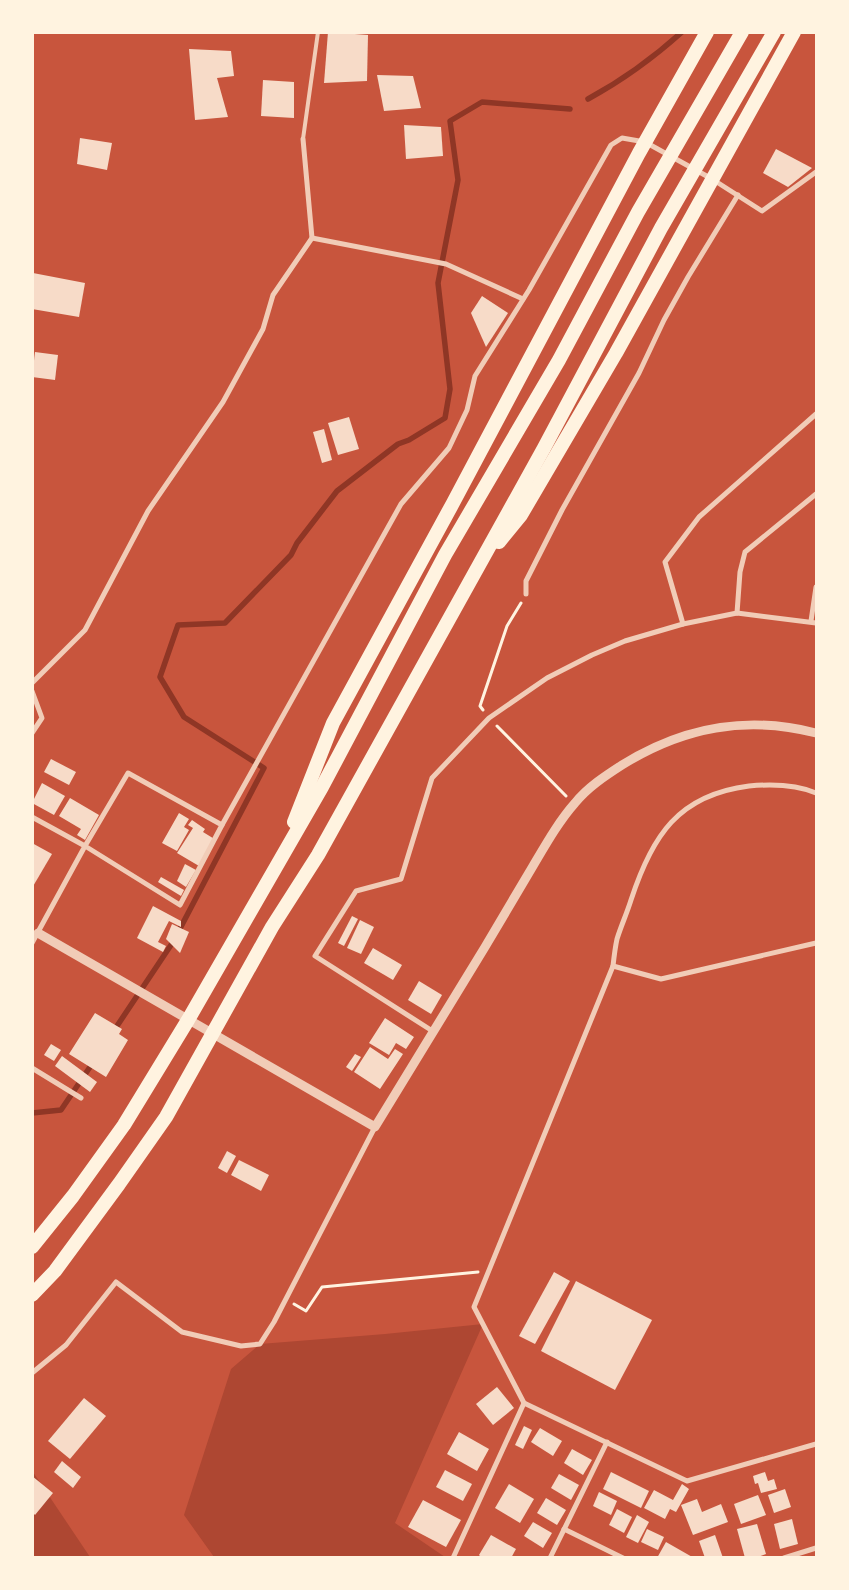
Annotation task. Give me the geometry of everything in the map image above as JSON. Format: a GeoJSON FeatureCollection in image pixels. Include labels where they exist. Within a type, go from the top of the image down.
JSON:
{"type":"FeatureCollection","features":[{"type":"Feature","properties":{"kind":"highway"},"geometry":{"type":"LineString","coordinates":[[279,860],[333,723],[707,32]]}},
{"type":"Feature","properties":{"kind":"highway"},"geometry":{"type":"LineString","coordinates":[[32,1247],[73,1196],[124,1125],[188,1020],[322,787],[445,554],[559,360],[638,212],[742,32]]}},
{"type":"Feature","properties":{"kind":"highway"},"geometry":{"type":"LineString","coordinates":[[32,1295],[55,1271],[161,1125],[272,927],[318,854],[544,448],[661,228],[774,32]]}},
{"type":"Feature","properties":{"kind":"highway"},"geometry":{"type":"LineString","coordinates":[[472,578],[521,515],[616,353],[794,32]]}},
{"type":"Feature","properties":{"kind":"street"},"geometry":{"type":"LineString","coordinates":[[32,817],[85,846],[180,906],[222,825],[401,504],[449,448],[467,410],[475,376],[523,299],[611,144],[622,138],[646,142],[712,179],[762,211],[816,172]]}},
{"type":"Feature","properties":{"kind":"street"},"geometry":{"type":"LineString","coordinates":[[32,683],[85,630],[148,511],[223,402],[263,329],[273,295],[312,238],[303,139]]}},
{"type":"Feature","properties":{"kind":"street"},"geometry":{"type":"LineString","coordinates":[[526,594],[526,581],[562,510],[638,373],[688,277],[738,195]]}},
{"type":"Feature","properties":{"kind":"street"},"geometry":{"type":"LineString","coordinates":[[312,238],[446,264],[523,299]]}},
{"type":"Feature","properties":{"kind":"street"},"geometry":{"type":"LineString","coordinates":[[683,624],[665,562],[699,517],[816,414]]}},
{"type":"Feature","properties":{"kind":"street"},"geometry":{"type":"LineString","coordinates":[[738,614],[740,572],[745,552],[816,494]]}},
{"type":"Feature","properties":{"kind":"street"},"geometry":{"type":"LineString","coordinates":[[434,1032],[315,956],[356,891],[401,878],[432,778],[489,718],[547,678],[592,654],[632,638],[683,624],[738,614],[814,622],[816,587]]}},
{"type":"Feature","properties":{"kind":"street"},"geometry":{"type":"LineString","coordinates":[[32,691],[42,718],[32,733]]}},
{"type":"Feature","properties":{"kind":"street"},"geometry":{"type":"LineString","coordinates":[[32,1373],[66,1345],[116,1282],[182,1332],[242,1346],[260,1344],[375,1127],[549,840],[574,804],[586,791],[628,761],[658,745],[682,736],[741,724],[794,727],[816,732]]}},
{"type":"Feature","properties":{"kind":"street"},"geometry":{"type":"LineString","coordinates":[[32,943],[85,846],[128,773],[222,825]]}},
{"type":"Feature","properties":{"kind":"street"},"geometry":{"type":"LineString","coordinates":[[816,792],[784,785],[760,785],[736,788],[713,794],[684,810],[660,835],[642,868],[617,940],[613,966],[474,1307],[524,1402],[687,1481],[816,1444]]}},
{"type":"Feature","properties":{"kind":"street"},"geometry":{"type":"LineString","coordinates":[[38,933],[375,1127]]}},
{"type":"Feature","properties":{"kind":"street"},"geometry":{"type":"LineString","coordinates":[[613,966],[661,979],[816,943]]}},
{"type":"Feature","properties":{"kind":"street"},"geometry":{"type":"LineString","coordinates":[[32,1068],[81,1098]]}},
{"type":"Feature","properties":{"kind":"street"},"geometry":{"type":"LineString","coordinates":[[453,1558],[524,1402]]}},
{"type":"Feature","properties":{"kind":"street"},"geometry":{"type":"LineString","coordinates":[[550,1558],[607,1442]]}},
{"type":"Feature","properties":{"kind":"street"},"geometry":{"type":"LineString","coordinates":[[564,1528],[622,1558]]}},
{"type":"Feature","properties":{"kind":"street"},"geometry":{"type":"LineString","coordinates":[[784,1558],[804,1555],[816,1548]]}},
{"type":"Feature","properties":{"kind":"lane"},"geometry":{"type":"LineString","coordinates":[[303,139],[318,32]]}},
{"type":"Feature","properties":{"kind":"path"},"geometry":{"type":"LineString","coordinates":[[526,594],[507,626],[480,706],[489,718],[574,804]]}},
{"type":"Feature","properties":{"kind":"path"},"geometry":{"type":"LineString","coordinates":[[285,1300],[306,1311],[322,1287],[488,1271]]}},
{"type":"Feature","properties":{"kind":"shaded area"},"geometry":{"type":"Polygon","coordinates":[[[483,1324],[395,1523],[445,1557],[214,1557],[184,1515],[231,1369],[260,1344],[483,1324]]]}},
{"type":"Feature","properties":{"kind":"shaded area"},"geometry":{"type":"Polygon","coordinates":[[[33,1472],[90,1557],[33,1557],[33,1472]]]}},
{"type":"Feature","properties":{"kind":"building"},"geometry":{"type":"Polygon","coordinates":[[[328,32],[368,35],[367,81],[324,83],[328,32]]]}},
{"type":"Feature","properties":{"kind":"building"},"geometry":{"type":"Polygon","coordinates":[[[189,49],[231,51],[234,76],[217,78],[228,117],[195,120],[189,49]]]}},
{"type":"Feature","properties":{"kind":"building"},"geometry":{"type":"Polygon","coordinates":[[[377,75],[413,76],[421,108],[384,111],[377,75]]]}},
{"type":"Feature","properties":{"kind":"building"},"geometry":{"type":"Polygon","coordinates":[[[263,80],[294,82],[294,118],[261,116],[263,80]]]}},
{"type":"Feature","properties":{"kind":"building"},"geometry":{"type":"Polygon","coordinates":[[[404,125],[441,127],[443,156],[406,159],[404,125]]]}},
{"type":"Feature","properties":{"kind":"building"},"geometry":{"type":"Polygon","coordinates":[[[80,138],[112,143],[107,170],[77,164],[80,138]]]}},
{"type":"Feature","properties":{"kind":"building"},"geometry":{"type":"Polygon","coordinates":[[[776,149],[812,168],[788,187],[763,173],[776,149]]]}},
{"type":"Feature","properties":{"kind":"building"},"geometry":{"type":"Polygon","coordinates":[[[33,273],[85,283],[79,317],[32,309],[33,273]]]}},
{"type":"Feature","properties":{"kind":"building"},"geometry":{"type":"Polygon","coordinates":[[[482,296],[508,313],[486,347],[471,313],[482,296]]]}},
{"type":"Feature","properties":{"kind":"building"},"geometry":{"type":"Polygon","coordinates":[[[35,352],[58,355],[55,380],[32,377],[35,352]]]}},
{"type":"Feature","properties":{"kind":"building"},"geometry":{"type":"Polygon","coordinates":[[[349,417],[359,449],[338,455],[328,423],[349,417]]]}},
{"type":"Feature","properties":{"kind":"building"},"geometry":{"type":"Polygon","coordinates":[[[324,429],[332,460],[322,463],[313,432],[324,429]]]}},
{"type":"Feature","properties":{"kind":"building"},"geometry":{"type":"Polygon","coordinates":[[[51,759],[76,772],[69,785],[44,772],[51,759]]]}},
{"type":"Feature","properties":{"kind":"building"},"geometry":{"type":"Polygon","coordinates":[[[42,783],[65,796],[54,815],[32,803],[42,783]]]}},
{"type":"Feature","properties":{"kind":"building"},"geometry":{"type":"Polygon","coordinates":[[[70,798],[99,815],[85,840],[77,835],[81,829],[59,816],[70,798]]]}},
{"type":"Feature","properties":{"kind":"building"},"geometry":{"type":"Polygon","coordinates":[[[179,813],[189,819],[184,827],[189,830],[177,851],[162,843],[179,813]]]}},
{"type":"Feature","properties":{"kind":"building"},"geometry":{"type":"Polygon","coordinates":[[[192,820],[205,829],[203,832],[216,840],[199,866],[177,853],[193,828],[188,825],[192,820]]]}},
{"type":"Feature","properties":{"kind":"building"},"geometry":{"type":"Polygon","coordinates":[[[32,843],[52,854],[32,888],[32,843]]]}},
{"type":"Feature","properties":{"kind":"building"},"geometry":{"type":"Polygon","coordinates":[[[185,864],[196,870],[186,887],[177,881],[185,864]]]}},
{"type":"Feature","properties":{"kind":"building"},"geometry":{"type":"Polygon","coordinates":[[[161,877],[184,890],[181,896],[158,882],[161,877]]]}},
{"type":"Feature","properties":{"kind":"building"},"geometry":{"type":"Polygon","coordinates":[[[153,906],[181,921],[181,927],[169,921],[158,942],[166,946],[163,952],[137,938],[153,906]]]}},
{"type":"Feature","properties":{"kind":"building"},"geometry":{"type":"Polygon","coordinates":[[[352,916],[358,919],[344,946],[338,943],[352,916]]]}},
{"type":"Feature","properties":{"kind":"building"},"geometry":{"type":"Polygon","coordinates":[[[360,920],[374,927],[361,954],[347,948],[360,920]]]}},
{"type":"Feature","properties":{"kind":"building"},"geometry":{"type":"Polygon","coordinates":[[[172,924],[189,932],[180,953],[166,939],[172,924]]]}},
{"type":"Feature","properties":{"kind":"building"},"geometry":{"type":"Polygon","coordinates":[[[373,948],[402,965],[393,980],[364,963],[373,948]]]}},
{"type":"Feature","properties":{"kind":"building"},"geometry":{"type":"Polygon","coordinates":[[[419,981],[442,995],[431,1014],[408,1000],[419,981]]]}},
{"type":"Feature","properties":{"kind":"building"},"geometry":{"type":"Polygon","coordinates":[[[95,1013],[122,1029],[119,1034],[128,1040],[106,1077],[69,1054],[95,1013]]]}},
{"type":"Feature","properties":{"kind":"building"},"geometry":{"type":"Polygon","coordinates":[[[385,1018],[414,1037],[406,1049],[396,1043],[389,1055],[369,1043],[385,1018]]]}},
{"type":"Feature","properties":{"kind":"building"},"geometry":{"type":"Polygon","coordinates":[[[51,1044],[61,1050],[54,1061],[44,1055],[51,1044]]]}},
{"type":"Feature","properties":{"kind":"building"},"geometry":{"type":"Polygon","coordinates":[[[370,1047],[388,1059],[395,1049],[403,1054],[380,1089],[354,1072],[370,1047]]]}},
{"type":"Feature","properties":{"kind":"building"},"geometry":{"type":"Polygon","coordinates":[[[355,1054],[361,1057],[352,1071],[346,1067],[355,1054]]]}},
{"type":"Feature","properties":{"kind":"building"},"geometry":{"type":"Polygon","coordinates":[[[62,1056],[97,1082],[90,1092],[55,1066],[62,1056]]]}},
{"type":"Feature","properties":{"kind":"building"},"geometry":{"type":"Polygon","coordinates":[[[227,1151],[236,1156],[227,1173],[218,1168],[227,1151]]]}},
{"type":"Feature","properties":{"kind":"building"},"geometry":{"type":"Polygon","coordinates":[[[239,1160],[269,1175],[261,1191],[231,1175],[239,1160]]]}},
{"type":"Feature","properties":{"kind":"building"},"geometry":{"type":"Polygon","coordinates":[[[554,1272],[570,1281],[535,1344],[519,1336],[554,1272]]]}},
{"type":"Feature","properties":{"kind":"building"},"geometry":{"type":"Polygon","coordinates":[[[576,1281],[652,1320],[615,1390],[541,1351],[576,1281]]]}},
{"type":"Feature","properties":{"kind":"building"},"geometry":{"type":"Polygon","coordinates":[[[497,1387],[514,1408],[493,1425],[476,1404],[497,1387]]]}},
{"type":"Feature","properties":{"kind":"building"},"geometry":{"type":"Polygon","coordinates":[[[84,1398],[106,1416],[70,1459],[48,1441],[84,1398]]]}},
{"type":"Feature","properties":{"kind":"building"},"geometry":{"type":"Polygon","coordinates":[[[524,1426],[532,1430],[523,1449],[515,1445],[524,1426]]]}},
{"type":"Feature","properties":{"kind":"building"},"geometry":{"type":"Polygon","coordinates":[[[540,1428],[562,1441],[553,1456],[531,1442],[540,1428]]]}},
{"type":"Feature","properties":{"kind":"building"},"geometry":{"type":"Polygon","coordinates":[[[459,1432],[489,1449],[477,1471],[447,1454],[459,1432]]]}},
{"type":"Feature","properties":{"kind":"building"},"geometry":{"type":"Polygon","coordinates":[[[572,1449],[592,1460],[583,1475],[564,1463],[572,1449]]]}},
{"type":"Feature","properties":{"kind":"building"},"geometry":{"type":"Polygon","coordinates":[[[62,1461],[81,1477],[73,1488],[54,1472],[62,1461]]]}},
{"type":"Feature","properties":{"kind":"building"},"geometry":{"type":"Polygon","coordinates":[[[445,1470],[472,1484],[463,1501],[436,1487],[445,1470]]]}},
{"type":"Feature","properties":{"kind":"building"},"geometry":{"type":"Polygon","coordinates":[[[611,1472],[649,1491],[641,1508],[603,1489],[611,1472]]]}},
{"type":"Feature","properties":{"kind":"building"},"geometry":{"type":"Polygon","coordinates":[[[765,1472],[768,1481],[774,1479],[777,1489],[761,1493],[758,1483],[755,1484],[753,1476],[765,1472]]]}},
{"type":"Feature","properties":{"kind":"building"},"geometry":{"type":"Polygon","coordinates":[[[559,1474],[579,1485],[571,1500],[551,1488],[559,1474]]]}},
{"type":"Feature","properties":{"kind":"building"},"geometry":{"type":"Polygon","coordinates":[[[32,1476],[53,1493],[35,1515],[32,1512],[32,1476]]]}},
{"type":"Feature","properties":{"kind":"building"},"geometry":{"type":"Polygon","coordinates":[[[509,1484],[534,1499],[520,1523],[495,1508],[509,1484]]]}},
{"type":"Feature","properties":{"kind":"building"},"geometry":{"type":"Polygon","coordinates":[[[682,1484],[689,1489],[676,1512],[670,1509],[665,1519],[644,1508],[654,1490],[673,1500],[682,1484]]]}},
{"type":"Feature","properties":{"kind":"building"},"geometry":{"type":"Polygon","coordinates":[[[785,1489],[791,1507],[774,1513],[768,1495],[785,1489]]]}},
{"type":"Feature","properties":{"kind":"building"},"geometry":{"type":"Polygon","coordinates":[[[599,1492],[617,1501],[611,1515],[593,1506],[599,1492]]]}},
{"type":"Feature","properties":{"kind":"building"},"geometry":{"type":"Polygon","coordinates":[[[758,1495],[766,1515],[741,1524],[734,1504],[758,1495]]]}},
{"type":"Feature","properties":{"kind":"building"},"geometry":{"type":"Polygon","coordinates":[[[546,1498],[566,1510],[557,1525],[537,1513],[546,1498]]]}},
{"type":"Feature","properties":{"kind":"building"},"geometry":{"type":"Polygon","coordinates":[[[697,1499],[702,1512],[721,1504],[728,1522],[693,1535],[681,1505],[697,1499]]]}},
{"type":"Feature","properties":{"kind":"building"},"geometry":{"type":"Polygon","coordinates":[[[423,1500],[461,1520],[446,1547],[408,1527],[423,1500]]]}},
{"type":"Feature","properties":{"kind":"building"},"geometry":{"type":"Polygon","coordinates":[[[617,1509],[632,1517],[624,1533],[609,1525],[617,1509]]]}},
{"type":"Feature","properties":{"kind":"building"},"geometry":{"type":"Polygon","coordinates":[[[637,1515],[649,1522],[638,1543],[626,1537],[637,1515]]]}},
{"type":"Feature","properties":{"kind":"building"},"geometry":{"type":"Polygon","coordinates":[[[792,1519],[798,1544],[780,1549],[774,1524],[792,1519]]]}},
{"type":"Feature","properties":{"kind":"building"},"geometry":{"type":"Polygon","coordinates":[[[533,1522],[552,1533],[543,1548],[524,1536],[533,1522]]]}},
{"type":"Feature","properties":{"kind":"building"},"geometry":{"type":"Polygon","coordinates":[[[757,1524],[766,1554],[755,1558],[745,1558],[737,1529],[757,1524]]]}},
{"type":"Feature","properties":{"kind":"building"},"geometry":{"type":"Polygon","coordinates":[[[647,1529],[664,1537],[658,1550],[641,1542],[647,1529]]]}},
{"type":"Feature","properties":{"kind":"building"},"geometry":{"type":"Polygon","coordinates":[[[491,1535],[516,1549],[511,1558],[482,1558],[479,1555],[491,1535]]]}},
{"type":"Feature","properties":{"kind":"building"},"geometry":{"type":"Polygon","coordinates":[[[715,1535],[723,1558],[705,1558],[699,1541],[715,1535]]]}},
{"type":"Feature","properties":{"kind":"building"},"geometry":{"type":"Polygon","coordinates":[[[666,1542],[694,1558],[657,1558],[666,1542]]]}},
{"type":"Feature","properties":{"kind":"waterway"},"geometry":{"type":"LineString","coordinates":[[588,99],[637,68],[682,32]]}},
{"type":"Feature","properties":{"kind":"waterway"},"geometry":{"type":"LineString","coordinates":[[113,1032],[173,942],[264,768],[184,717],[160,677],[178,625],[225,623],[291,555],[297,543],[337,491],[398,444],[409,440],[445,418],[450,389],[438,283],[458,180],[450,121],[482,102],[570,109]]}},
{"type":"Feature","properties":{"kind":"waterway"},"geometry":{"type":"LineString","coordinates":[[32,1113],[61,1110],[94,1061]]}}]}
